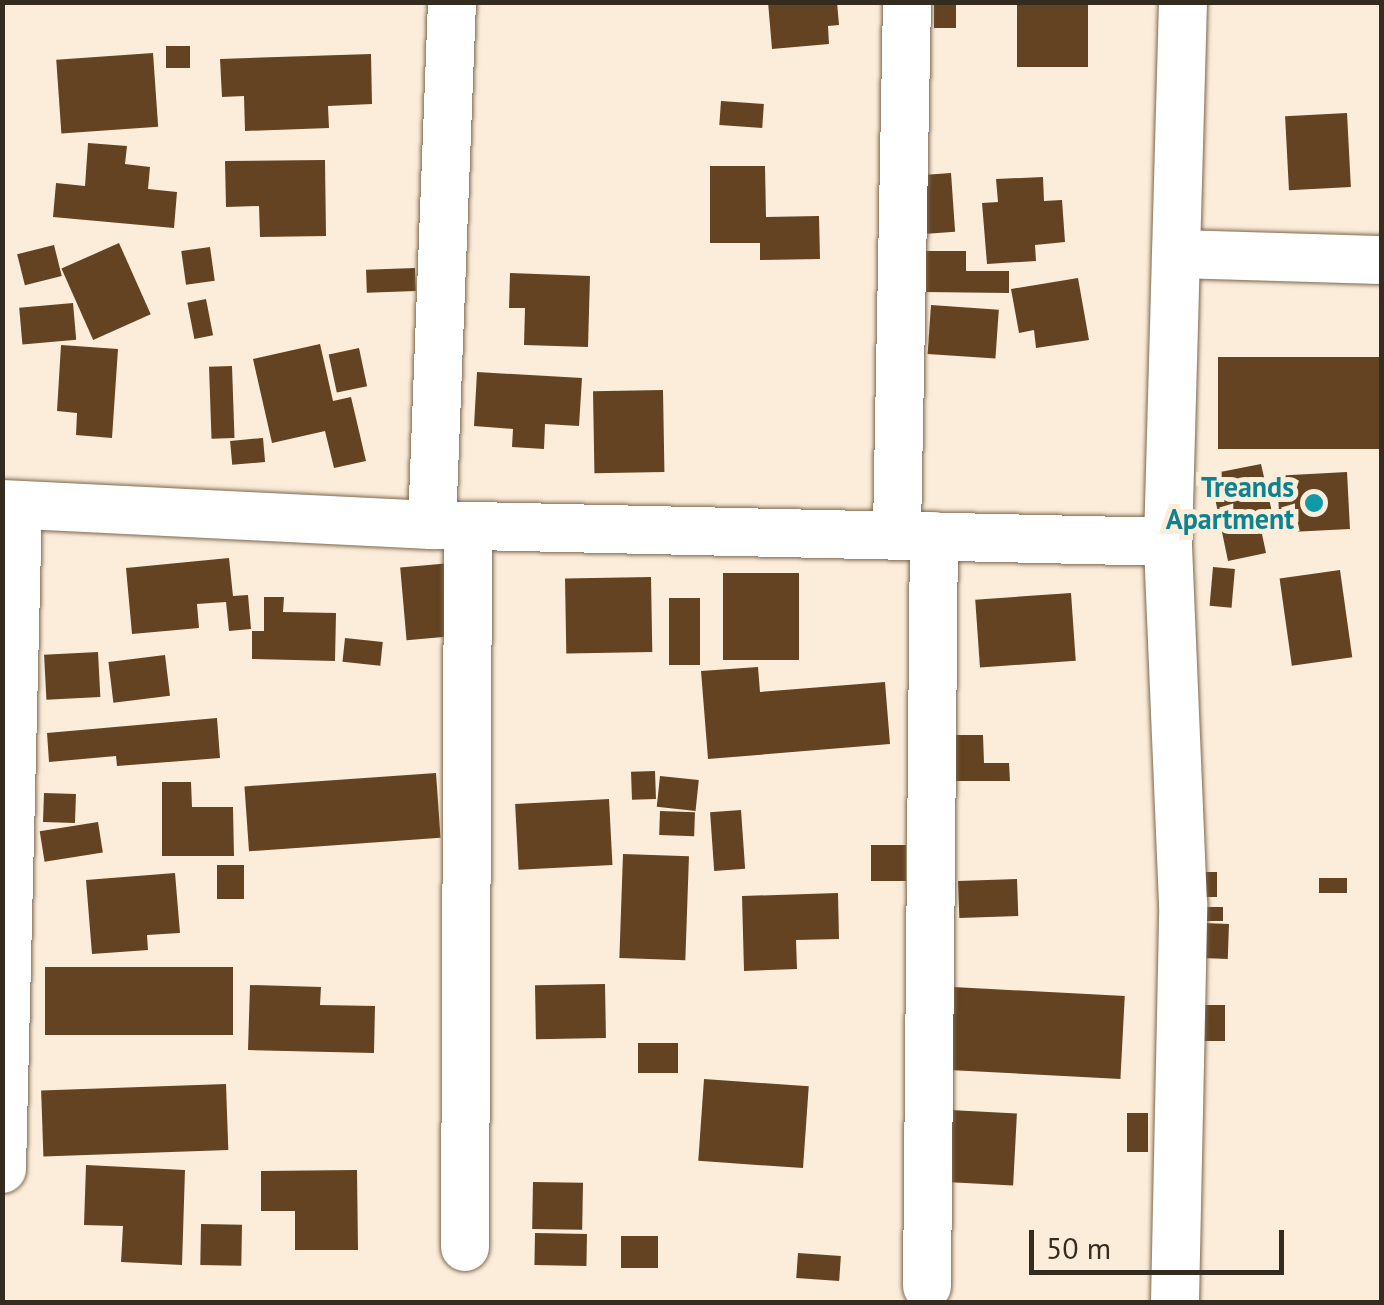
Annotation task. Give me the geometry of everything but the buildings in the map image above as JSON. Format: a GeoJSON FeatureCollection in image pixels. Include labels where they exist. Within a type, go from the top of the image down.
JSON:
{"type":"FeatureCollection","features":[{"type":"Feature","properties":{"kind":"street"},"geometry":{"type":"LineString","coordinates":[[452,2],[450,526],[465,1247]]}},
{"type":"Feature","properties":{"kind":"street"},"geometry":{"type":"LineString","coordinates":[[907,2],[928,1286]]}},
{"type":"Feature","properties":{"kind":"street"},"geometry":{"type":"LineString","coordinates":[[1174,1302],[1183,904],[1168,542],[1183,2]]}},
{"type":"Feature","properties":{"kind":"street"},"geometry":{"type":"LineString","coordinates":[[1176,254],[1382,260]]}},
{"type":"Feature","properties":{"kind":"street"},"geometry":{"type":"LineString","coordinates":[[2,1169],[10,505],[450,526],[1168,542]]}},
{"type":"Feature","properties":{"kind":"place","name":"Treands Apartment"},"geometry":{"type":"Point","coordinates":[1314,503]}}]}
